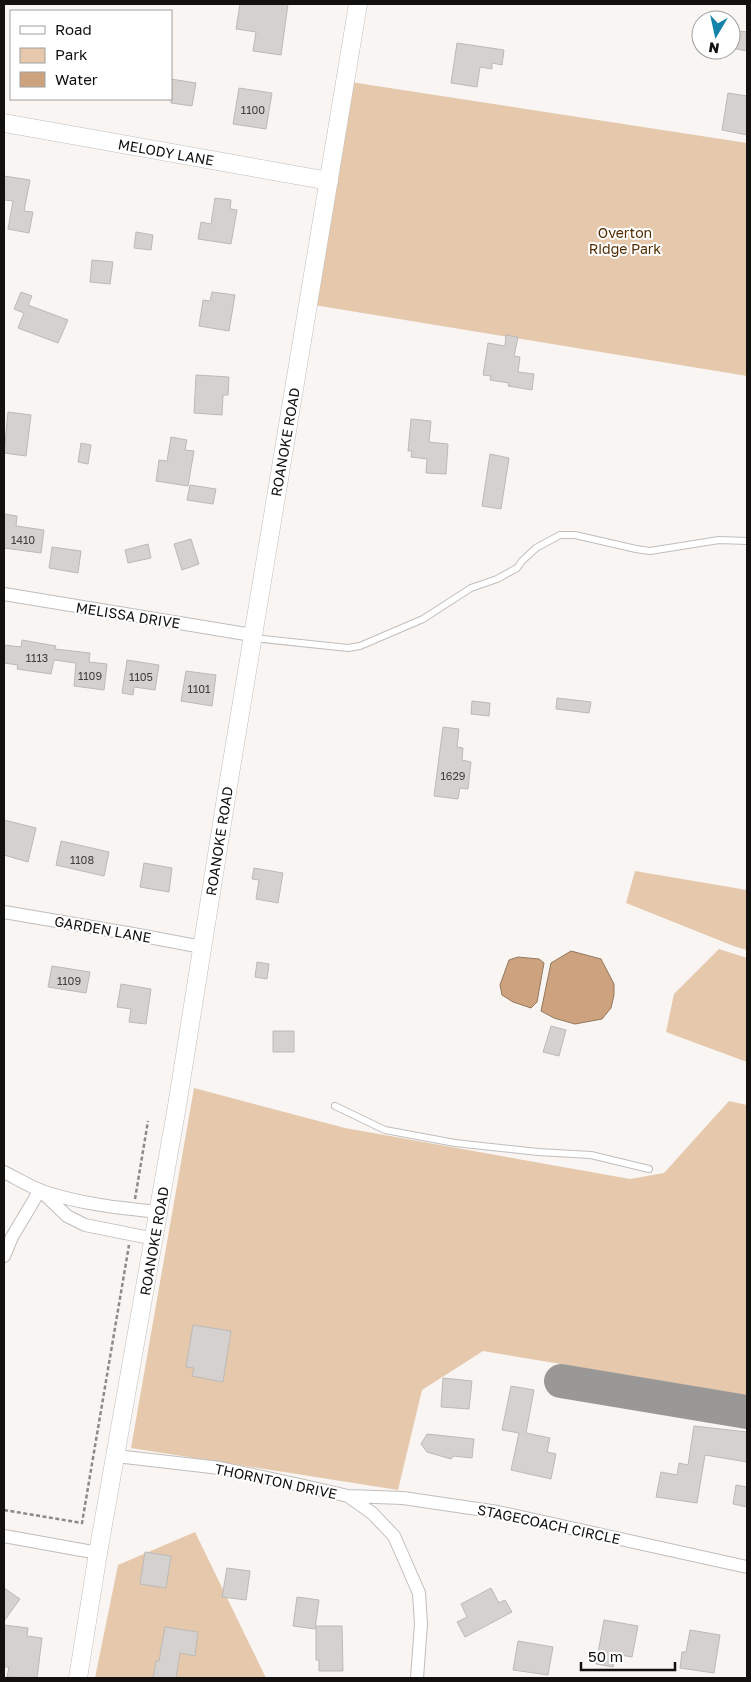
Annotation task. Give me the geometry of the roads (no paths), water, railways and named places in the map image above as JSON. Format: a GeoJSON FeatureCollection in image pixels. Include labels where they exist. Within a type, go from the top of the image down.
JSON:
{"type":"FeatureCollection","features":[{"type":"Feature","properties":{"kind":"street","name":"ROANOKE ROAD"},"geometry":{"type":"LineString","coordinates":[[78,1678],[98,1552],[155,1239],[252,636],[358,4]]}},
{"type":"Feature","properties":{"kind":"street","name":"MELODY LANE"},"geometry":{"type":"LineString","coordinates":[[4,123],[329,181]]}},
{"type":"Feature","properties":{"kind":"street","name":"MELISSA DRIVE"},"geometry":{"type":"LineString","coordinates":[[4,594],[252,636]]}},
{"type":"Feature","properties":{"kind":"street","name":"GARDEN LANE"},"geometry":{"type":"LineString","coordinates":[[4,912],[202,947]]}},
{"type":"Feature","properties":{"kind":"street"},"geometry":{"type":"LineString","coordinates":[[4,1172],[40,1190],[73,1200],[159,1212]]}},
{"type":"Feature","properties":{"kind":"street"},"geometry":{"type":"LineString","coordinates":[[40,1190],[67,1216],[85,1226],[155,1239]]}},
{"type":"Feature","properties":{"kind":"street"},"geometry":{"type":"LineString","coordinates":[[4,1256],[12,1237],[40,1190]]}},
{"type":"Feature","properties":{"kind":"street","name":"THORNTON DRIVE"},"geometry":{"type":"LineString","coordinates":[[116,1456],[220,1468],[348,1496],[372,1514],[394,1536],[419,1593],[422,1624],[417,1678]]}},
{"type":"Feature","properties":{"kind":"street","name":"STAGECOACH CIRCLE"},"geometry":{"type":"LineString","coordinates":[[348,1496],[403,1498],[498,1512],[747,1567]]}},
{"type":"Feature","properties":{"kind":"street"},"geometry":{"type":"LineString","coordinates":[[4,1536],[98,1552]]}},
{"type":"Feature","properties":{"kind":"lane"},"geometry":{"type":"LineString","coordinates":[[252,636],[348,648],[360,646],[423,619],[471,588],[497,579],[517,568],[536,548],[560,535],[576,536],[650,551],[719,540],[747,541]]}},
{"type":"Feature","properties":{"kind":"lane"},"geometry":{"type":"LineString","coordinates":[[335,1106],[385,1130],[394,1132],[455,1144],[591,1156],[649,1169]]}},
{"type":"Feature","properties":{"kind":"water"},"geometry":{"type":"Polygon","coordinates":[[[571,951],[601,959],[614,984],[611,1008],[602,1019],[575,1024],[554,1018],[541,1011],[551,963],[571,951]]]}},
{"type":"Feature","properties":{"kind":"water"},"geometry":{"type":"Polygon","coordinates":[[[518,957],[539,959],[544,963],[537,1002],[531,1008],[513,1002],[502,995],[500,985],[509,960],[518,957]]]}},
{"type":"Feature","properties":{"kind":"park label","name":"Overton Ridge Park"},"geometry":{"type":"Point","coordinates":[625,240]}}]}
